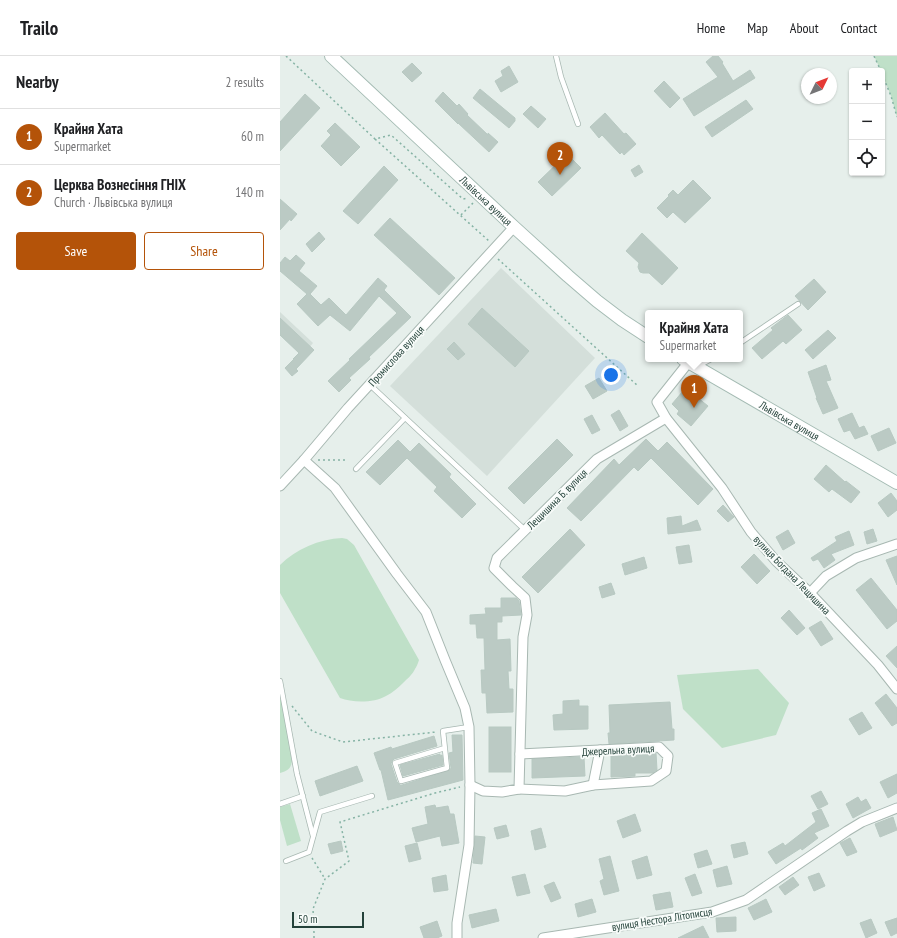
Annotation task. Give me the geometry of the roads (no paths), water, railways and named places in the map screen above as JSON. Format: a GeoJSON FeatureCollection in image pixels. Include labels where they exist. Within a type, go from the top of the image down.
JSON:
{"type":"FeatureCollection","features":[{"type":"Feature","properties":{"kind":"main road","name":"Львівська вулиця"},"geometry":{"type":"LineString","coordinates":[[331,56],[480,196],[597,301],[645,335]]}},
{"type":"Feature","properties":{"kind":"main road","name":"Львівська вулиця"},"geometry":{"type":"LineString","coordinates":[[689,363],[897,483]]}},
{"type":"Feature","properties":{"kind":"street","name":"Промислова вулиця"},"geometry":{"type":"LineString","coordinates":[[280,486],[369,384],[514,227]]}},
{"type":"Feature","properties":{"kind":"street"},"geometry":{"type":"LineString","coordinates":[[666,418],[657,402],[689,363]]}},
{"type":"Feature","properties":{"kind":"street","name":"Лещишина Б. вулиця"},"geometry":{"type":"LineString","coordinates":[[520,754],[524,637],[527,615],[525,598],[494,568],[497,558],[597,459],[666,418]]}},
{"type":"Feature","properties":{"kind":"street","name":"вулиця Богдана Лещишина"},"geometry":{"type":"LineString","coordinates":[[666,418],[722,488],[751,532],[776,561],[810,593],[878,666],[897,689]]}},
{"type":"Feature","properties":{"kind":"street"},"geometry":{"type":"LineString","coordinates":[[304,460],[335,488],[426,612],[465,708],[469,727],[469,844],[456,923],[456,938]]}},
{"type":"Feature","properties":{"kind":"street"},"geometry":{"type":"LineString","coordinates":[[810,593],[826,576],[856,558],[897,544]]}},
{"type":"Feature","properties":{"kind":"street","name":"Джерельна вулиця"},"geometry":{"type":"LineString","coordinates":[[470,785],[483,791],[502,792],[518,789],[566,791],[593,785],[651,781],[666,771],[668,756],[659,747],[520,754]]}},
{"type":"Feature","properties":{"kind":"street"},"geometry":{"type":"LineString","coordinates":[[593,785],[600,750]]}},
{"type":"Feature","properties":{"kind":"street"},"geometry":{"type":"LineString","coordinates":[[518,789],[520,754]]}},
{"type":"Feature","properties":{"kind":"street","name":"вулиця Нестора Літописця"},"geometry":{"type":"LineString","coordinates":[[543,938],[712,912],[746,900],[847,830],[862,822],[897,808]]}},
{"type":"Feature","properties":{"kind":"lane"},"geometry":{"type":"LineString","coordinates":[[556,56],[561,77],[578,124]]}},
{"type":"Feature","properties":{"kind":"lane"},"geometry":{"type":"LineString","coordinates":[[743,341],[798,304]]}},
{"type":"Feature","properties":{"kind":"lane"},"geometry":{"type":"LineString","coordinates":[[369,384],[525,530]]}},
{"type":"Feature","properties":{"kind":"lane"},"geometry":{"type":"LineString","coordinates":[[356,470],[405,418]]}},
{"type":"Feature","properties":{"kind":"lane"},"geometry":{"type":"LineString","coordinates":[[280,681],[281,694],[297,774],[313,836]]}},
{"type":"Feature","properties":{"kind":"lane"},"geometry":{"type":"LineString","coordinates":[[445,748],[395,763],[401,781],[447,768],[445,748],[443,731],[469,727]]}},
{"type":"Feature","properties":{"kind":"lane"},"geometry":{"type":"LineString","coordinates":[[280,804],[303,796]]}},
{"type":"Feature","properties":{"kind":"lane"},"geometry":{"type":"LineString","coordinates":[[286,861],[308,852],[320,812],[372,796]]}},
{"type":"Feature","properties":{"kind":"place","name":"Церква Вознесіння ГНІХ"},"geometry":{"type":"Point","coordinates":[560,175]}},
{"type":"Feature","properties":{"kind":"place","name":"Крайня Хата"},"geometry":{"type":"Point","coordinates":[694,408]}}]}
